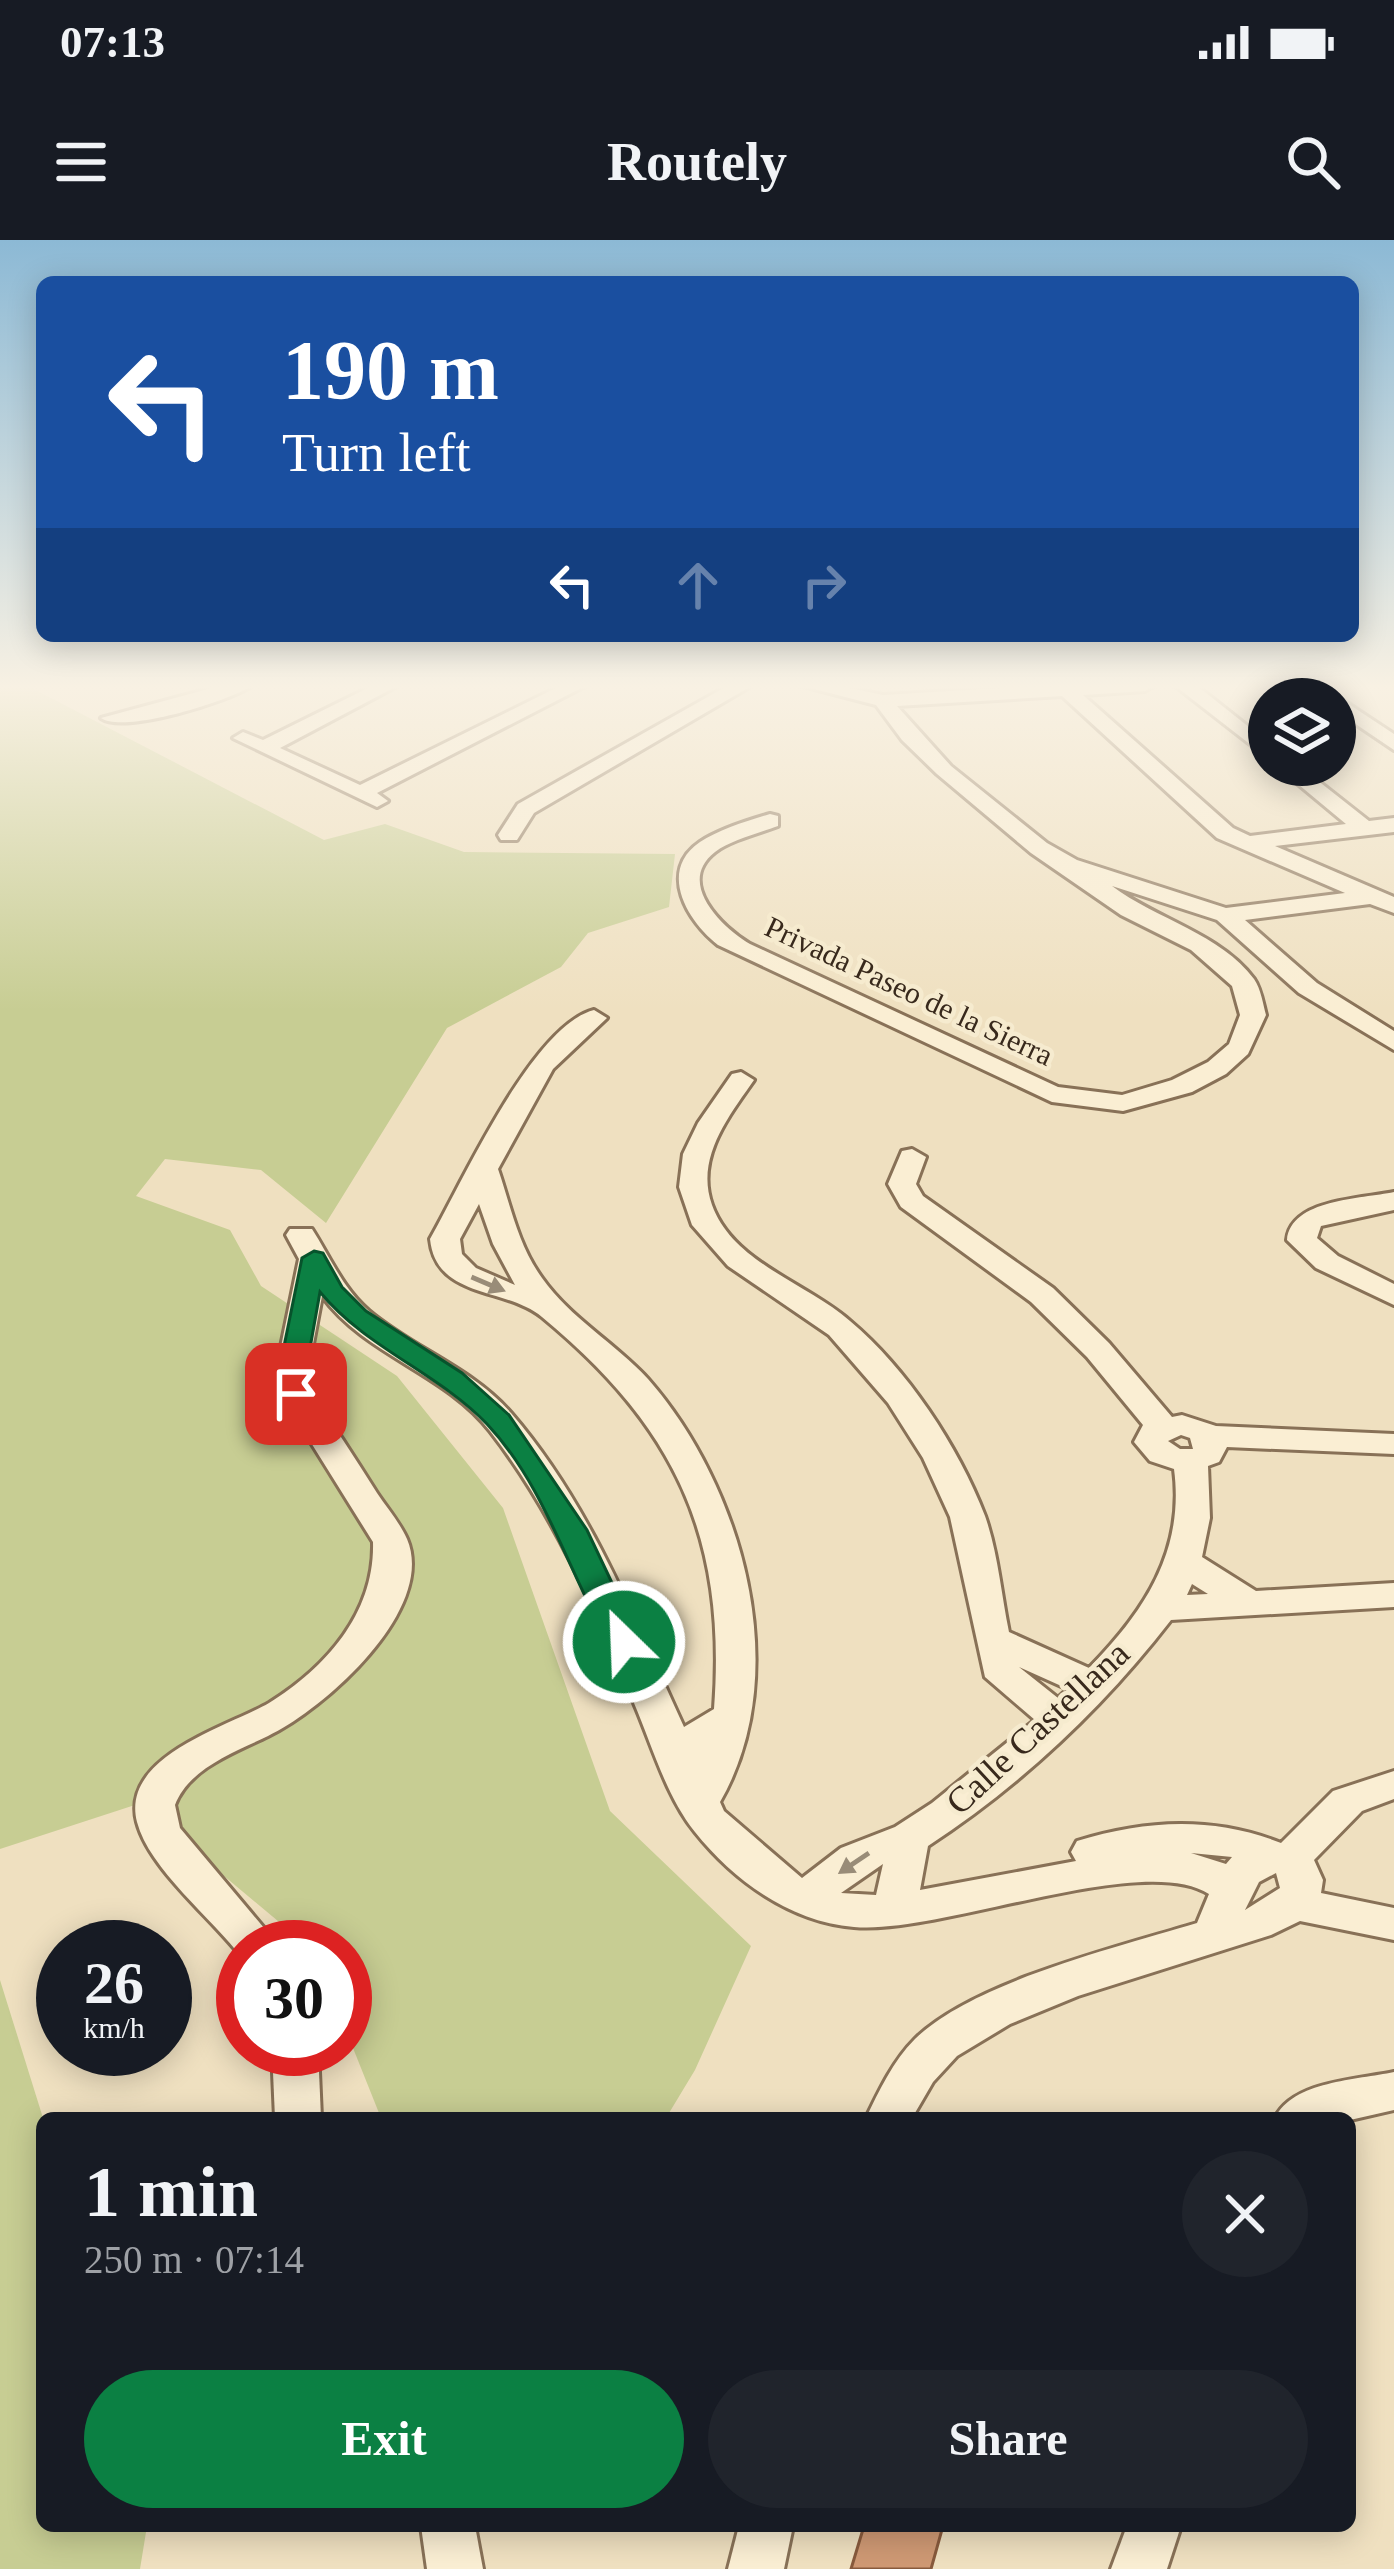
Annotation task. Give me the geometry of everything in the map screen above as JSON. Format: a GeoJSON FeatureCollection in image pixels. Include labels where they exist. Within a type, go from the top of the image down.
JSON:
{"type":"FeatureCollection","features":[{"type":"Feature","properties":{"kind":"street"},"geometry":{"type":"LineString","coordinates":[[362,794],[382,803]]}},
{"type":"Feature","properties":{"kind":"street"},"geometry":{"type":"LineString","coordinates":[[509,836],[526,809],[553,794]]}},
{"type":"Feature","properties":{"kind":"street"},"geometry":{"type":"LineString","coordinates":[[973,794],[1039,848],[1070,865],[1225,915],[1308,988],[1394,1042]]}},
{"type":"Feature","properties":{"kind":"street"},"geometry":{"type":"LineString","coordinates":[[1180,794],[1243,844],[1386,899]]}},
{"type":"Feature","properties":{"kind":"street"},"geometry":{"type":"LineString","coordinates":[[1321,794],[1365,829]]}},
{"type":"Feature","properties":{"kind":"street","name":"Privada Paseo de la Sierra"},"geometry":{"type":"LineString","coordinates":[[770,820],[705,848],[688,891],[691,907],[701,921],[741,950],[1052,1094],[1123,1103],[1182,1086],[1217,1068],[1250,1029],[1253,1015],[1244,983],[1213,954],[1129,910],[1070,865]]}},
{"type":"Feature","properties":{"kind":"street"},"geometry":{"type":"LineString","coordinates":[[1243,844],[1394,825]]}},
{"type":"Feature","properties":{"kind":"street"},"geometry":{"type":"LineString","coordinates":[[1225,915],[1386,899]]}},
{"type":"Feature","properties":{"kind":"street"},"geometry":{"type":"LineString","coordinates":[[548,1306],[466,1274],[447,1257],[448,1228],[485,1171],[541,1066],[566,1038],[593,1018]]}},
{"type":"Feature","properties":{"kind":"street"},"geometry":{"type":"LineString","coordinates":[[741,1080],[700,1143],[692,1174],[702,1220],[753,1268],[839,1327],[909,1411],[962,1501],[975,1538],[1004,1677],[1058,1718]]}},
{"type":"Feature","properties":{"kind":"street"},"geometry":{"type":"LineString","coordinates":[[912,1157],[902,1178],[911,1201],[1042,1295],[1098,1350],[1162,1427],[1152,1436],[1155,1448],[1171,1458],[1199,1448],[1394,1444]]}},
{"type":"Feature","properties":{"kind":"street"},"geometry":{"type":"LineString","coordinates":[[485,1171],[504,1242],[548,1306],[636,1386],[671,1430],[703,1485],[728,1576],[735,1674],[730,1743],[722,1767],[699,1803]]}},
{"type":"Feature","properties":{"kind":"street"},"geometry":{"type":"LineString","coordinates":[[1394,1201],[1311,1219],[1303,1227],[1302,1240],[1309,1250],[1394,1296]]}},
{"type":"Feature","properties":{"kind":"street"},"geometry":{"type":"LineString","coordinates":[[238,1920],[167,1841],[156,1822],[156,1802],[164,1785],[197,1756],[282,1713],[325,1679],[386,1601],[395,1562],[391,1542],[306,1412],[291,1376],[308,1247],[332,1291],[357,1317],[478,1398],[535,1468],[572,1530],[707,1820],[744,1857],[805,1899],[848,1910],[894,1912],[1028,1883],[1167,1862],[1205,1870],[1234,1889]]}},
{"type":"Feature","properties":{"kind":"street","name":"Calle Castellana"},"geometry":{"type":"LineString","coordinates":[[805,1899],[859,1857],[909,1839],[979,1791],[1092,1685],[1160,1610],[1181,1561],[1199,1448]]}},
{"type":"Feature","properties":{"kind":"street"},"geometry":{"type":"LineString","coordinates":[[1181,1561],[1253,1606]]}},
{"type":"Feature","properties":{"kind":"street"},"geometry":{"type":"LineString","coordinates":[[1160,1610],[1394,1595]]}},
{"type":"Feature","properties":{"kind":"street"},"geometry":{"type":"LineString","coordinates":[[996,1641],[1092,1685]]}},
{"type":"Feature","properties":{"kind":"street"},"geometry":{"type":"LineString","coordinates":[[673,1752],[731,1716]]}},
{"type":"Feature","properties":{"kind":"street"},"geometry":{"type":"LineString","coordinates":[[1214,1934],[1234,1889],[1255,1860],[1280,1858],[1336,1808],[1378,1786],[1394,1785]]}},
{"type":"Feature","properties":{"kind":"street"},"geometry":{"type":"LineString","coordinates":[[892,2112],[912,2073],[969,2024],[1250,1925],[1293,1903],[1302,1888],[1301,1874],[1280,1858],[1226,1838],[1181,1837],[1049,1863],[1028,1883]]}},
{"type":"Feature","properties":{"kind":"street","name":"Calle Castellana"},"geometry":{"type":"LineString","coordinates":[[894,1912],[909,1839]]}},
{"type":"Feature","properties":{"kind":"street"},"geometry":{"type":"LineString","coordinates":[[1293,1903],[1394,1924]]}},
{"type":"Feature","properties":{"kind":"street"},"geometry":{"type":"LineString","coordinates":[[296,2076],[298,2112]]}},
{"type":"Feature","properties":{"kind":"street"},"geometry":{"type":"LineString","coordinates":[[1308,2112],[1394,2091]]}},
{"type":"Feature","properties":{"kind":"street"},"geometry":{"type":"LineString","coordinates":[[449,2532],[455,2569]]}},
{"type":"Feature","properties":{"kind":"street"},"geometry":{"type":"LineString","coordinates":[[756,2569],[765,2532]]}},
{"type":"Feature","properties":{"kind":"street"},"geometry":{"type":"LineString","coordinates":[[1138,2569],[1152,2532]]}},
{"type":"Feature","properties":{"kind":"green space"},"geometry":{"type":"Polygon","coordinates":[[[0,794],[235,794],[324,840],[385,824],[464,852],[675,854],[669,907],[588,933],[561,967],[447,1028],[326,1223],[261,1170],[165,1159],[136,1196],[230,1230],[261,1286],[397,1376],[503,1508],[610,1811],[751,1946],[695,2070],[670,2112],[379,2112],[364,2076],[372,2076],[372,1920],[277,1920],[138,1804],[0,1849],[0,794]]]}},
{"type":"Feature","properties":{"kind":"green space"},"geometry":{"type":"Polygon","coordinates":[[[0,1980],[41,2112],[36,2112],[36,2532],[146,2532],[140,2569],[0,2569],[0,1980]]]}},
{"type":"Feature","properties":{"kind":"building"},"geometry":{"type":"Polygon","coordinates":[[[862,2532],[941,2532],[931,2569],[851,2569],[862,2532]]]}},
{"type":"Feature","properties":{"kind":"route"},"geometry":{"type":"LineString","coordinates":[[296,1394],[291,1376],[314,1258],[332,1291],[357,1317],[452,1378],[500,1421],[572,1530],[624,1642]]}}]}
